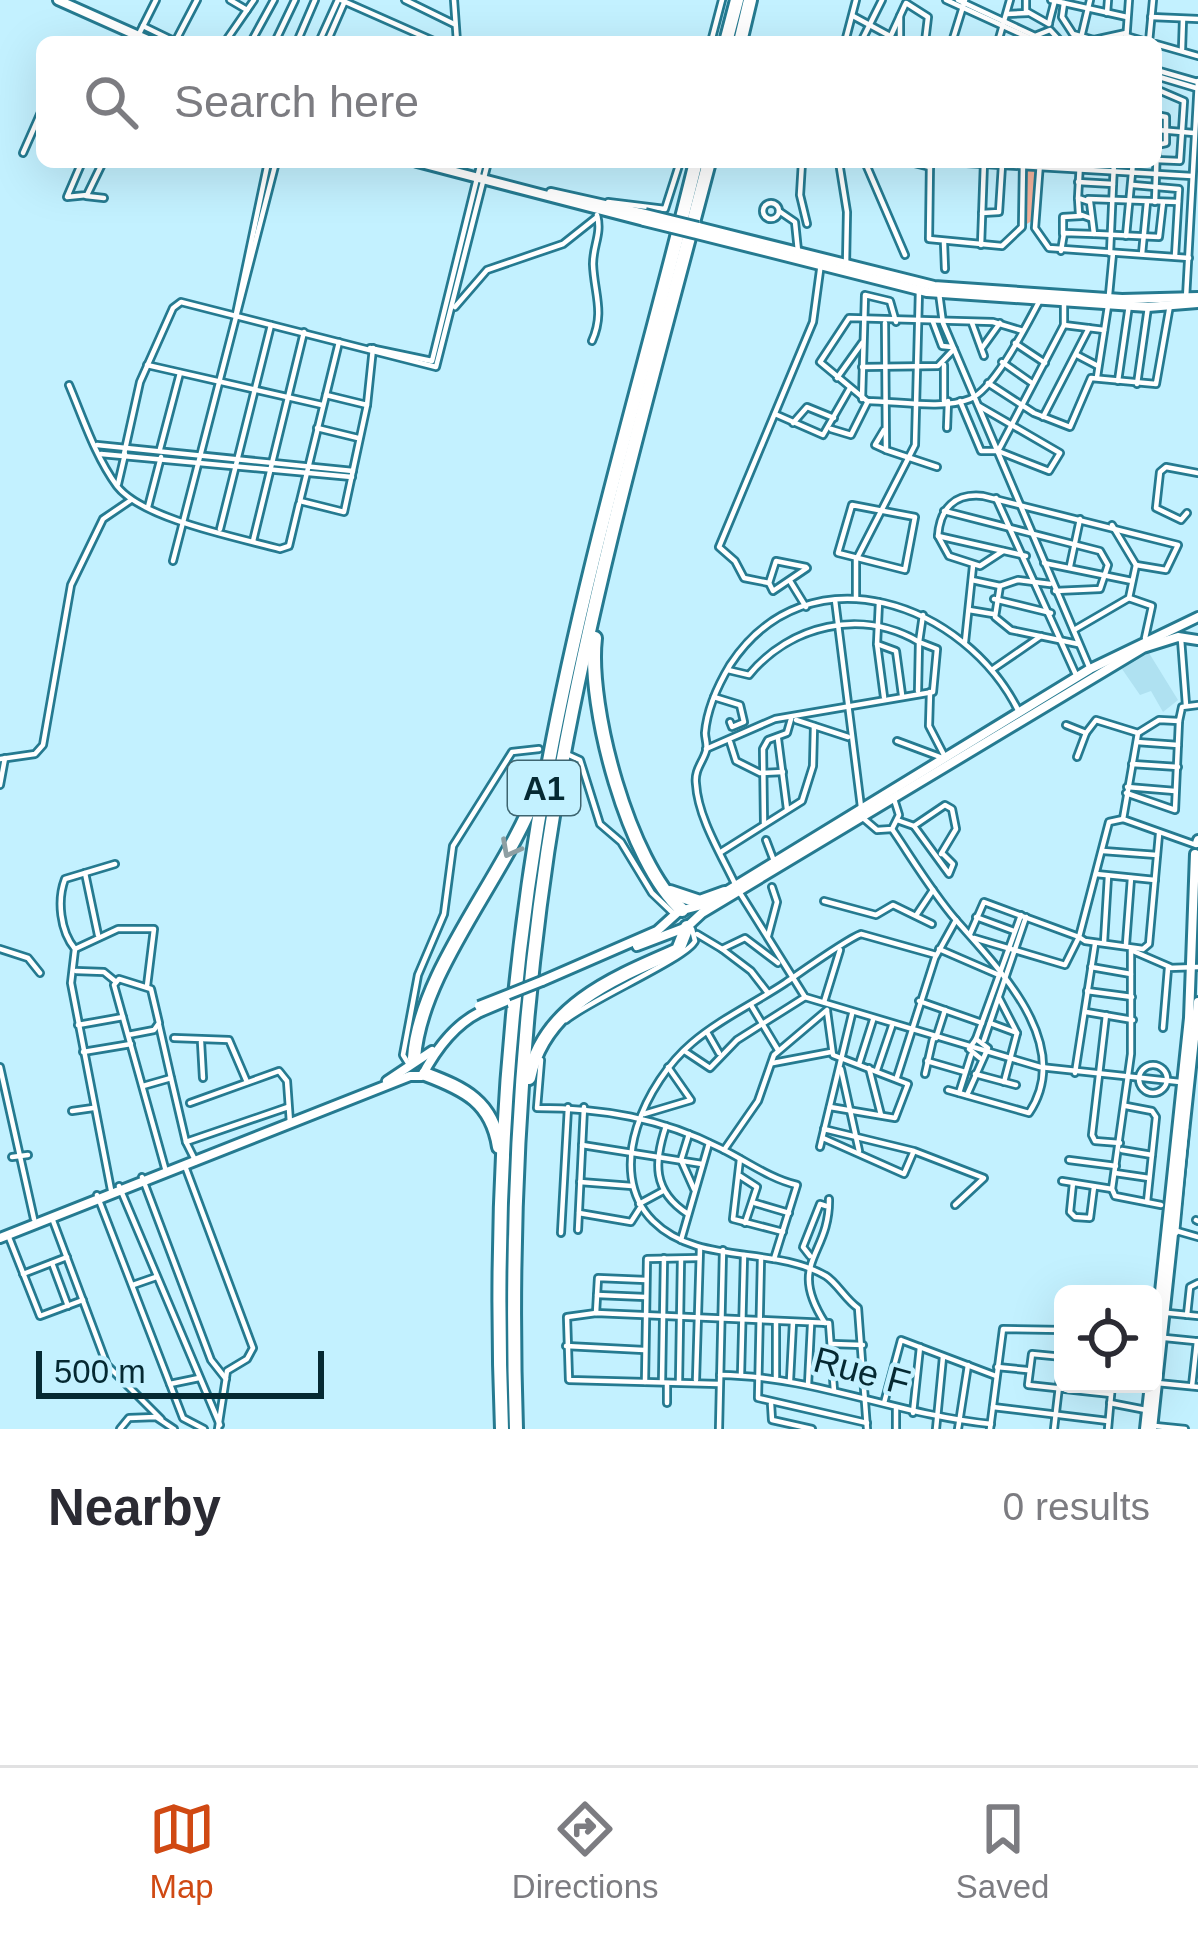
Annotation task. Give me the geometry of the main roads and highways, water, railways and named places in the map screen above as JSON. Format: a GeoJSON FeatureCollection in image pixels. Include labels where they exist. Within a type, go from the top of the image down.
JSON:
{"type":"FeatureCollection","features":[{"type":"Feature","properties":{"kind":"highway"},"geometry":{"type":"LineString","coordinates":[[728,36],[737,0]]}},
{"type":"Feature","properties":{"kind":"highway"},"geometry":{"type":"LineString","coordinates":[[742,36],[751,0]]}},
{"type":"Feature","properties":{"kind":"highway","name":"A1"},"geometry":{"type":"LineString","coordinates":[[502,1429],[502,1171],[520,960],[548,763],[605,509],[694,168]]}},
{"type":"Feature","properties":{"kind":"highway","name":"A1"},"geometry":{"type":"LineString","coordinates":[[516,1429],[514,1282],[521,1108],[542,885],[598,602],[707,168]]}},
{"type":"Feature","properties":{"kind":"highway"},"geometry":{"type":"LineString","coordinates":[[521,1108],[533,1060],[553,1023],[621,976],[679,950],[684,921],[652,874],[630,824],[598,707],[593,664],[598,602]]}},
{"type":"Feature","properties":{"kind":"highway"},"geometry":{"type":"LineString","coordinates":[[502,1171],[496,1129],[486,1107],[468,1092],[416,1066],[422,1024],[463,930],[524,821],[548,763]]}},
{"type":"Feature","properties":{"kind":"highway"},"geometry":{"type":"LineString","coordinates":[[652,874],[685,900],[700,902],[733,890]]}}]}
